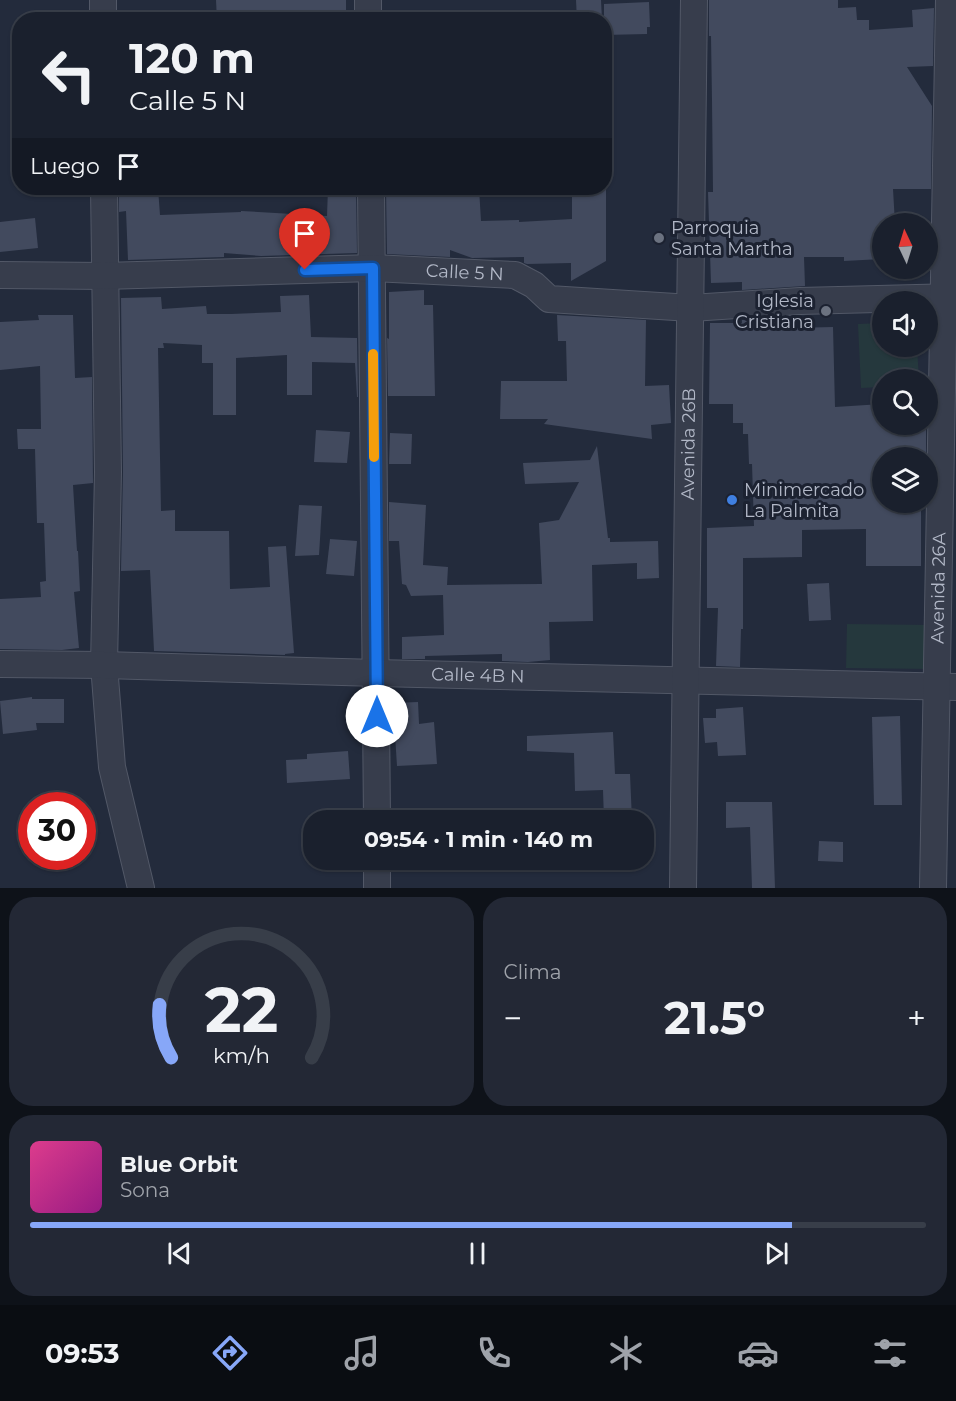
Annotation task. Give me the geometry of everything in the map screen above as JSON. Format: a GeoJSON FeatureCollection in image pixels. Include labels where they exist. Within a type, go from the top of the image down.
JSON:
{"type":"FeatureCollection","features":[{"type":"Feature","properties":{"kind":"street","name":"Avenida 26B"},"geometry":{"type":"LineString","coordinates":[[682,888],[694,0]]}},
{"type":"Feature","properties":{"kind":"street","name":"Avenida 26A"},"geometry":{"type":"LineString","coordinates":[[933,888],[946,686],[950,297],[949,0]]}},
{"type":"Feature","properties":{"kind":"street"},"geometry":{"type":"LineString","coordinates":[[104,195],[108,472],[104,665],[112,767],[141,888]]}},
{"type":"Feature","properties":{"kind":"street"},"geometry":{"type":"LineString","coordinates":[[371,195],[377,810]]}},
{"type":"Feature","properties":{"kind":"street","name":"Calle 5 N"},"geometry":{"type":"LineString","coordinates":[[0,275],[104,276],[373,268],[515,275],[534,285],[549,299],[691,308],[800,301],[950,297]]}},
{"type":"Feature","properties":{"kind":"street","name":"Calle 4B N"},"geometry":{"type":"LineString","coordinates":[[0,664],[946,686]]}},
{"type":"Feature","properties":{"kind":"street"},"geometry":{"type":"LineString","coordinates":[[377,870],[377,888]]}},
{"type":"Feature","properties":{"kind":"green space"},"geometry":{"type":"Polygon","coordinates":[[[872,323],[872,357],[918,357],[918,369],[872,369],[872,387],[861,388],[858,324],[872,323]]]}},
{"type":"Feature","properties":{"kind":"green space"},"geometry":{"type":"Polygon","coordinates":[[[847,624],[931,625],[931,669],[846,668],[847,624]]]}},
{"type":"Feature","properties":{"kind":"building"},"geometry":{"type":"Polygon","coordinates":[[[216,0],[346,0],[346,12],[217,12],[216,0]]]}},
{"type":"Feature","properties":{"kind":"building"},"geometry":{"type":"Polygon","coordinates":[[[576,0],[601,0],[602,12],[577,12],[576,0]]]}},
{"type":"Feature","properties":{"kind":"building"},"geometry":{"type":"Polygon","coordinates":[[[709,0],[838,0],[838,8],[856,7],[857,20],[869,20],[869,30],[913,27],[912,10],[934,8],[933,66],[907,67],[932,106],[931,189],[893,189],[894,213],[872,213],[872,260],[844,261],[844,257],[804,257],[805,286],[742,290],[742,282],[711,283],[708,192],[713,192],[711,36],[709,36],[709,0]]]}},
{"type":"Feature","properties":{"kind":"building"},"geometry":{"type":"Polygon","coordinates":[[[649,2],[650,27],[647,27],[647,34],[612,35],[612,12],[604,12],[604,4],[649,2]]]}},
{"type":"Feature","properties":{"kind":"building"},"geometry":{"type":"Polygon","coordinates":[[[119,195],[159,195],[160,215],[241,211],[327,216],[328,195],[356,195],[357,253],[261,256],[224,253],[224,257],[128,260],[126,211],[119,212],[119,195]]]}},
{"type":"Feature","properties":{"kind":"building"},"geometry":{"type":"Polygon","coordinates":[[[386,195],[479,195],[481,221],[519,220],[519,222],[572,219],[572,195],[606,195],[606,261],[571,281],[571,263],[527,264],[524,263],[524,257],[472,258],[450,250],[450,257],[387,254],[386,195]]]}},
{"type":"Feature","properties":{"kind":"building"},"geometry":{"type":"Polygon","coordinates":[[[35,218],[38,248],[0,252],[0,222],[35,218]]]}},
{"type":"Feature","properties":{"kind":"building"},"geometry":{"type":"Polygon","coordinates":[[[424,290],[424,305],[433,305],[435,396],[388,396],[389,292],[424,290]]]}},
{"type":"Feature","properties":{"kind":"building"},"geometry":{"type":"Polygon","coordinates":[[[309,295],[311,337],[357,338],[358,397],[355,363],[312,362],[312,395],[287,395],[287,355],[236,358],[236,415],[213,415],[213,363],[202,363],[202,345],[163,343],[164,348],[158,348],[161,511],[175,510],[175,531],[229,531],[230,589],[270,587],[268,547],[286,546],[294,653],[285,655],[154,651],[150,570],[121,571],[123,472],[121,298],[161,297],[162,309],[206,306],[207,314],[231,314],[281,312],[280,296],[309,295]]]}},
{"type":"Feature","properties":{"kind":"building"},"geometry":{"type":"Polygon","coordinates":[[[38,315],[73,315],[75,378],[92,377],[93,483],[73,485],[80,591],[74,592],[79,648],[0,649],[0,599],[41,597],[40,582],[46,581],[44,523],[37,523],[35,449],[18,449],[17,429],[41,429],[40,366],[0,370],[0,322],[39,320],[38,315]]]}},
{"type":"Feature","properties":{"kind":"building"},"geometry":{"type":"Polygon","coordinates":[[[557,315],[646,320],[645,386],[669,385],[671,423],[651,425],[652,439],[544,424],[548,419],[500,419],[501,381],[567,381],[566,341],[558,341],[557,315]]]}},
{"type":"Feature","properties":{"kind":"building"},"geometry":{"type":"Polygon","coordinates":[[[791,317],[791,328],[833,327],[835,407],[872,405],[872,435],[926,435],[926,447],[872,447],[872,513],[921,513],[921,566],[866,566],[866,529],[802,530],[802,557],[743,558],[743,629],[741,629],[740,667],[716,666],[718,608],[707,608],[707,528],[754,526],[752,464],[749,464],[748,434],[743,434],[743,423],[733,423],[733,404],[709,404],[710,323],[742,323],[742,320],[791,317]]]}},
{"type":"Feature","properties":{"kind":"building"},"geometry":{"type":"Polygon","coordinates":[[[316,430],[350,432],[347,463],[314,462],[316,430]]]}},
{"type":"Feature","properties":{"kind":"building"},"geometry":{"type":"Polygon","coordinates":[[[390,433],[412,434],[411,464],[389,464],[390,433]]]}},
{"type":"Feature","properties":{"kind":"building"},"geometry":{"type":"Polygon","coordinates":[[[597,446],[608,538],[610,542],[658,541],[659,578],[637,579],[637,563],[592,565],[593,621],[549,622],[550,660],[502,661],[502,654],[425,656],[425,659],[402,659],[402,637],[444,635],[443,595],[411,596],[406,585],[402,584],[399,541],[389,541],[389,502],[426,505],[423,565],[448,567],[447,585],[542,584],[539,523],[559,520],[579,482],[525,484],[523,463],[590,460],[597,446]]]}},
{"type":"Feature","properties":{"kind":"building"},"geometry":{"type":"Polygon","coordinates":[[[299,505],[322,506],[319,555],[295,556],[299,505]]]}},
{"type":"Feature","properties":{"kind":"building"},"geometry":{"type":"Polygon","coordinates":[[[330,539],[357,541],[354,576],[326,574],[330,539]]]}},
{"type":"Feature","properties":{"kind":"building"},"geometry":{"type":"Polygon","coordinates":[[[829,583],[831,620],[809,621],[807,584],[829,583]]]}},
{"type":"Feature","properties":{"kind":"building"},"geometry":{"type":"Polygon","coordinates":[[[32,697],[32,699],[64,699],[64,723],[36,723],[37,730],[3,734],[0,701],[32,697]]]}},
{"type":"Feature","properties":{"kind":"building"},"geometry":{"type":"Polygon","coordinates":[[[418,702],[419,724],[434,722],[437,764],[397,766],[393,703],[418,702]]]}},
{"type":"Feature","properties":{"kind":"building"},"geometry":{"type":"Polygon","coordinates":[[[743,707],[746,755],[718,756],[717,742],[705,743],[703,718],[716,718],[716,709],[743,707]]]}},
{"type":"Feature","properties":{"kind":"building"},"geometry":{"type":"Polygon","coordinates":[[[900,716],[902,805],[874,805],[872,717],[900,716]]]}},
{"type":"Feature","properties":{"kind":"building"},"geometry":{"type":"Polygon","coordinates":[[[613,732],[615,774],[630,774],[632,810],[604,810],[603,790],[575,791],[574,753],[527,751],[527,736],[613,732]]]}},
{"type":"Feature","properties":{"kind":"building"},"geometry":{"type":"Polygon","coordinates":[[[348,751],[350,779],[287,783],[286,760],[307,759],[307,754],[348,751]]]}},
{"type":"Feature","properties":{"kind":"building"},"geometry":{"type":"Polygon","coordinates":[[[726,802],[772,802],[775,888],[752,888],[750,827],[726,828],[726,802]]]}},
{"type":"Feature","properties":{"kind":"building"},"geometry":{"type":"Polygon","coordinates":[[[819,841],[843,842],[843,862],[818,861],[819,841]]]}},
{"type":"Feature","properties":{"kind":"slow traffic"},"geometry":{"type":"LineString","coordinates":[[373,354],[374,457]]}},
{"type":"Feature","properties":{"kind":"place","name":"Parroquia Santa Martha"},"geometry":{"type":"Point","coordinates":[659,238]}},
{"type":"Feature","properties":{"kind":"place","name":"Iglesia Cristiana"},"geometry":{"type":"Point","coordinates":[826,311]}},
{"type":"Feature","properties":{"kind":"place","name":"Minimercado La Palmita"},"geometry":{"type":"Point","coordinates":[732,500]}},
{"type":"Feature","properties":{"kind":"route"},"geometry":{"type":"LineString","coordinates":[[305,270],[373,268],[377,716]]}}]}
